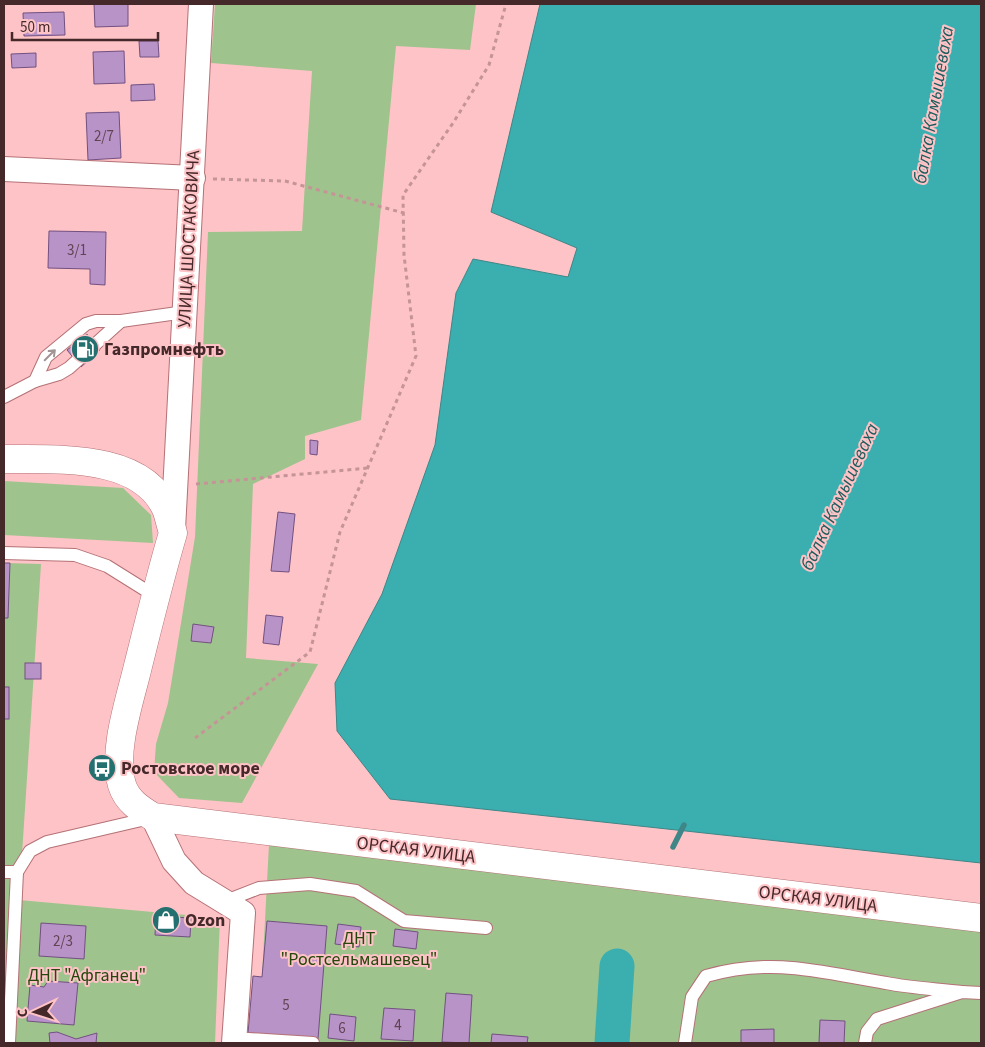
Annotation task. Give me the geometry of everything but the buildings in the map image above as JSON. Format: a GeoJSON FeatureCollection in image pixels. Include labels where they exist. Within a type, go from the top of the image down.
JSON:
{"type":"FeatureCollection","features":[{"type":"Feature","properties":{"kind":"main road"},"geometry":{"type":"LineString","coordinates":[[4,459],[87,462],[113,466],[130,473],[147,484],[158,496],[166,510],[173,534]]}},
{"type":"Feature","properties":{"kind":"main road","name":"ОРСКАЯ УЛИЦА"},"geometry":{"type":"LineString","coordinates":[[173,534],[155,596],[125,718],[119,766],[122,785],[128,798],[139,809],[153,817],[981,918]]}},
{"type":"Feature","properties":{"kind":"street","name":"УЛИЦА ШОСТАКОВИЧА"},"geometry":{"type":"LineString","coordinates":[[173,534],[201,4]]}},
{"type":"Feature","properties":{"kind":"street"},"geometry":{"type":"LineString","coordinates":[[4,169],[193,178]]}},
{"type":"Feature","properties":{"kind":"street"},"geometry":{"type":"LineString","coordinates":[[153,817],[174,861],[194,883],[243,913],[234,1040]]}},
{"type":"Feature","properties":{"kind":"lane"},"geometry":{"type":"LineString","coordinates":[[35,381],[46,357],[86,324],[96,321],[121,321],[185,312]]}},
{"type":"Feature","properties":{"kind":"lane"},"geometry":{"type":"LineString","coordinates":[[4,397],[35,381],[59,374],[69,368],[121,321]]}},
{"type":"Feature","properties":{"kind":"lane"},"geometry":{"type":"LineString","coordinates":[[4,553],[75,555],[107,566],[155,596]]}},
{"type":"Feature","properties":{"kind":"lane"},"geometry":{"type":"LineString","coordinates":[[10,1043],[10,872],[30,852],[47,842],[153,817]]}},
{"type":"Feature","properties":{"kind":"lane"},"geometry":{"type":"LineString","coordinates":[[223,902],[259,888],[310,884],[356,891],[404,921],[486,928]]}},
{"type":"Feature","properties":{"kind":"lane"},"geometry":{"type":"LineString","coordinates":[[685,1043],[692,997],[706,976],[723,971],[771,965],[837,973],[887,983],[981,993]]}},
{"type":"Feature","properties":{"kind":"lane"},"geometry":{"type":"LineString","coordinates":[[865,1043],[867,1032],[877,1018],[962,992]]}},
{"type":"Feature","properties":{"kind":"lane"},"geometry":{"type":"LineString","coordinates":[[234,1040],[313,1043]]}},
{"type":"Feature","properties":{"kind":"path"},"geometry":{"type":"LineString","coordinates":[[195,738],[310,652],[340,532],[416,356],[404,255],[404,195],[453,123],[488,65],[506,4]]}},
{"type":"Feature","properties":{"kind":"path"},"geometry":{"type":"LineString","coordinates":[[193,178],[285,181],[404,213]]}},
{"type":"Feature","properties":{"kind":"path"},"geometry":{"type":"LineString","coordinates":[[175,486],[368,468]]}},
{"type":"Feature","properties":{"kind":"green space"},"geometry":{"type":"Polygon","coordinates":[[[215,4],[476,4],[470,50],[396,46],[361,420],[305,436],[305,459],[253,484],[246,658],[318,664],[242,803],[179,798],[154,772],[156,744],[168,703],[195,537],[208,232],[302,231],[312,71],[211,63],[215,4]]]}},
{"type":"Feature","properties":{"kind":"green space"},"geometry":{"type":"Polygon","coordinates":[[[4,481],[123,488],[151,515],[153,543],[4,535],[4,481]]]}},
{"type":"Feature","properties":{"kind":"green space","name":"ДНТ \"Афганец\""},"geometry":{"type":"Polygon","coordinates":[[[4,563],[41,564],[19,900],[220,918],[215,1043],[4,1043],[4,563]]]}},
{"type":"Feature","properties":{"kind":"green space","name":"ДНТ \"Ростсельмашевец\""},"geometry":{"type":"Polygon","coordinates":[[[269,844],[981,925],[981,1043],[248,1043],[253,976],[262,977],[269,844]]]}},
{"type":"Feature","properties":{"kind":"water"},"geometry":{"type":"Polygon","coordinates":[[[540,4],[981,4],[981,863],[390,799],[337,731],[335,683],[382,594],[435,445],[456,293],[473,259],[568,277],[577,248],[491,212],[540,4]]]}},
{"type":"Feature","properties":{"kind":"waterway","name":"балка Камышеваха"},"geometry":{"type":"LineString","coordinates":[[673,847],[684,825]]}},
{"type":"Feature","properties":{"kind":"waterway","name":"балка Камышеваха"},"geometry":{"type":"LineString","coordinates":[[612,1043],[617,966]]}},
{"type":"Feature","properties":{"kind":"place","name":"Газпромнефть"},"geometry":{"type":"Point","coordinates":[85,349]}},
{"type":"Feature","properties":{"kind":"place","name":"Ростовское море"},"geometry":{"type":"Point","coordinates":[102,768]}},
{"type":"Feature","properties":{"kind":"place","name":"Ozon"},"geometry":{"type":"Point","coordinates":[166,920]}}]}
